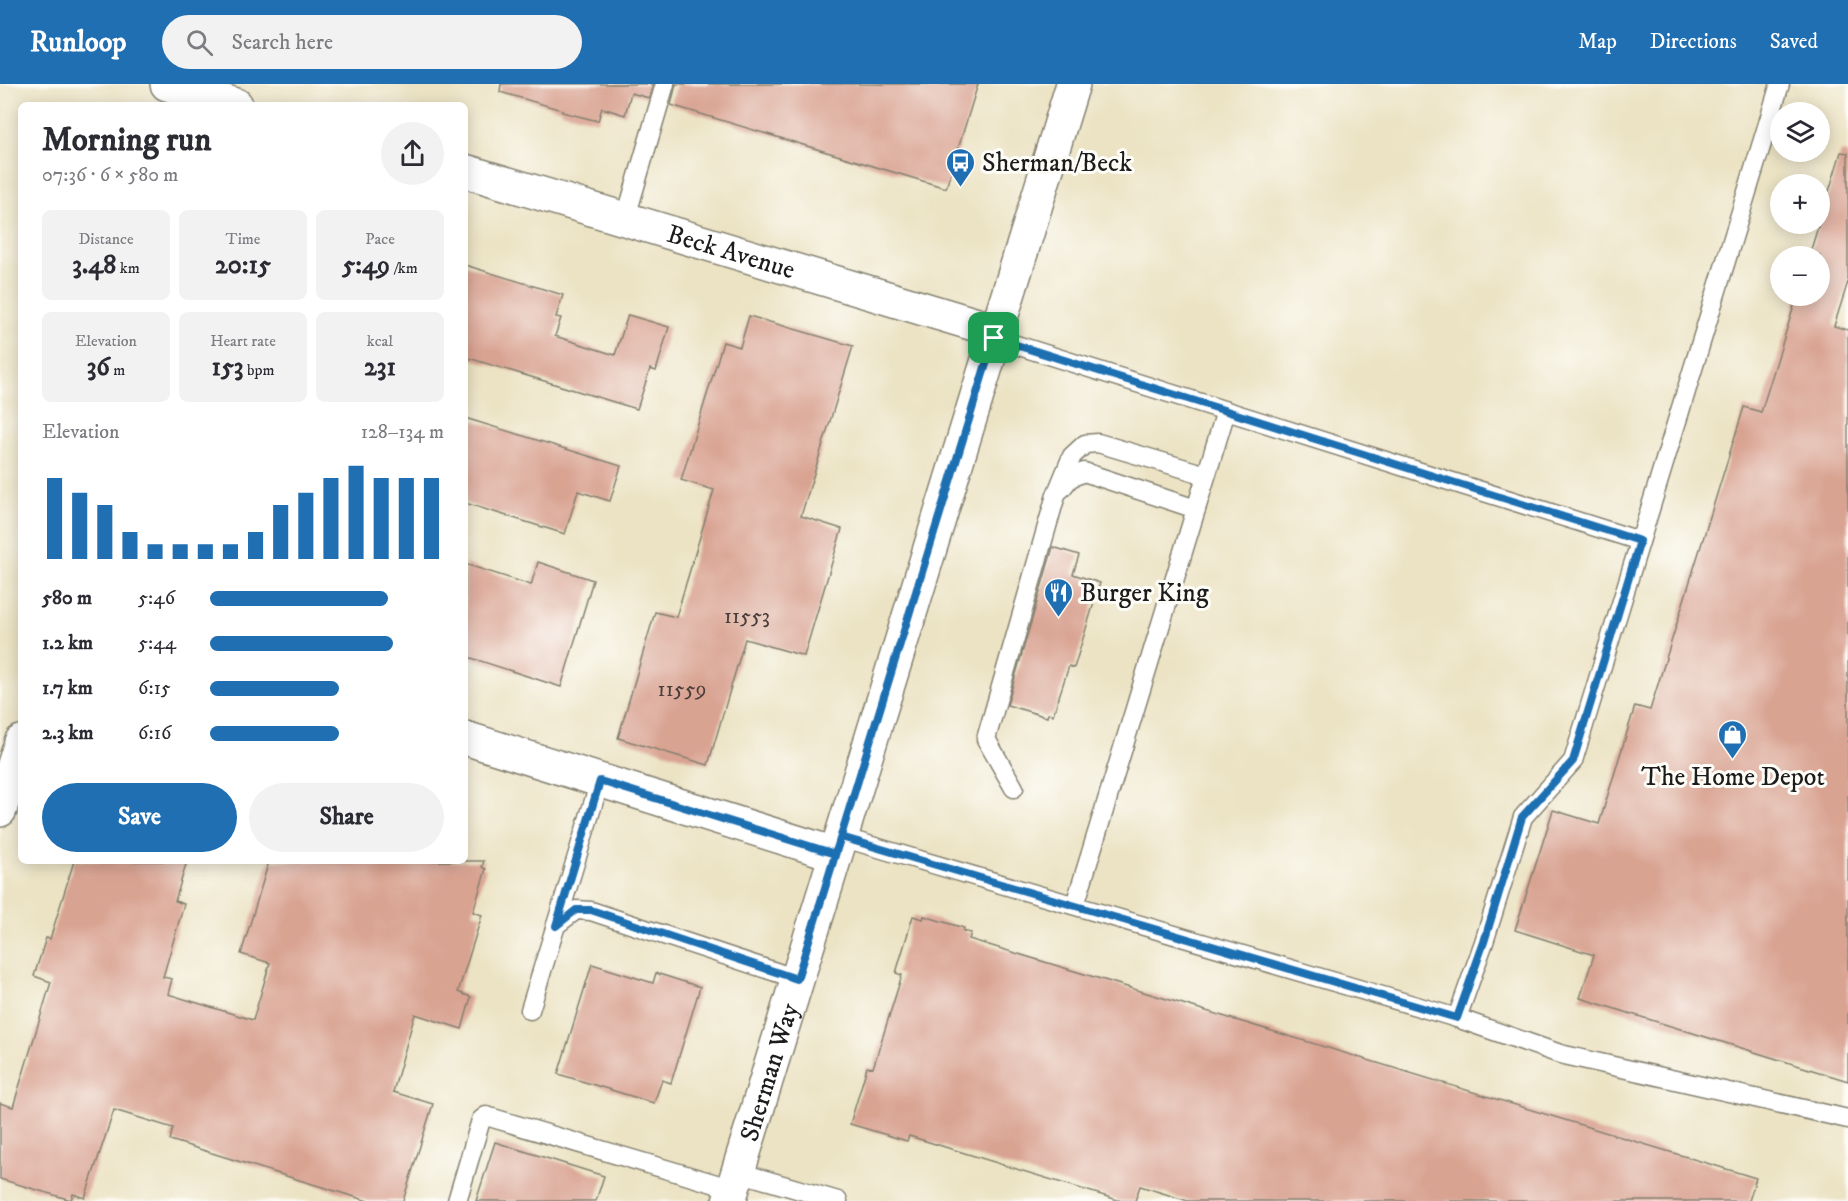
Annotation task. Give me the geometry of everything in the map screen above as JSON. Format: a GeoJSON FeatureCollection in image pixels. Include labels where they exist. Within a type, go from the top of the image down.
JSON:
{"type":"FeatureCollection","features":[{"type":"Feature","properties":{"kind":"main road"},"geometry":{"type":"LineString","coordinates":[[167,84],[220,102]]}},
{"type":"Feature","properties":{"kind":"main road","name":"Sherman Way"},"geometry":{"type":"LineString","coordinates":[[733,1187],[1073,84]]}},
{"type":"Feature","properties":{"kind":"main road","name":"Beck Avenue"},"geometry":{"type":"LineString","coordinates":[[468,172],[626,218],[995,334]]}},
{"type":"Feature","properties":{"kind":"main road"},"geometry":{"type":"LineString","coordinates":[[468,739],[600,781],[838,846]]}},
{"type":"Feature","properties":{"kind":"main road"},"geometry":{"type":"LineString","coordinates":[[0,810],[18,751]]}},
{"type":"Feature","properties":{"kind":"lane"},"geometry":{"type":"LineString","coordinates":[[626,218],[665,84]]}},
{"type":"Feature","properties":{"kind":"lane"},"geometry":{"type":"LineString","coordinates":[[1457,1018],[1484,942],[1522,817],[1573,761],[1780,84]]}},
{"type":"Feature","properties":{"kind":"lane"},"geometry":{"type":"LineString","coordinates":[[995,334],[1226,411],[1640,541]]}},
{"type":"Feature","properties":{"kind":"lane"},"geometry":{"type":"LineString","coordinates":[[1075,905],[1226,411]]}},
{"type":"Feature","properties":{"kind":"lane"},"geometry":{"type":"LineString","coordinates":[[1014,788],[986,739],[1056,495],[1072,456],[1085,444],[1098,443],[1206,475]]}},
{"type":"Feature","properties":{"kind":"lane"},"geometry":{"type":"LineString","coordinates":[[1056,495],[1070,478],[1084,472],[1196,509]]}},
{"type":"Feature","properties":{"kind":"lane"},"geometry":{"type":"LineString","coordinates":[[530,1010],[600,781]]}},
{"type":"Feature","properties":{"kind":"lane"},"geometry":{"type":"LineString","coordinates":[[838,846],[1075,905],[1457,1018],[1560,1054],[1848,1119]]}},
{"type":"Feature","properties":{"kind":"lane"},"geometry":{"type":"LineString","coordinates":[[556,926],[576,910],[591,910],[797,979]]}},
{"type":"Feature","properties":{"kind":"lane"},"geometry":{"type":"LineString","coordinates":[[457,1201],[481,1120],[486,1116],[733,1187],[838,1201]]}},
{"type":"Feature","properties":{"kind":"building"},"geometry":{"type":"Polygon","coordinates":[[[501,84],[653,84],[649,98],[631,93],[625,115],[602,108],[598,121],[500,92],[501,84]]]}},
{"type":"Feature","properties":{"kind":"building"},"geometry":{"type":"Polygon","coordinates":[[[676,84],[978,84],[946,188],[671,105],[676,84]]]}},
{"type":"Feature","properties":{"kind":"building","name":"The Home Depot"},"geometry":{"type":"Polygon","coordinates":[[[1841,152],[1848,153],[1848,282],[1834,326],[1848,330],[1848,1081],[1580,998],[1594,955],[1515,930],[1553,810],[1599,824],[1635,706],[1650,710],[1744,407],[1761,412],[1794,306],[1830,306],[1830,246],[1812,246],[1816,234],[1830,234],[1830,188],[1841,152]]]}},
{"type":"Feature","properties":{"kind":"building"},"geometry":{"type":"Polygon","coordinates":[[[468,266],[563,295],[556,317],[561,318],[555,336],[615,355],[628,315],[669,327],[656,371],[650,369],[637,409],[468,358],[468,266]]]}},
{"type":"Feature","properties":{"kind":"building"},"geometry":{"type":"Polygon","coordinates":[[[749,316],[853,346],[801,516],[842,529],[804,656],[745,639],[708,765],[618,738],[655,612],[676,617],[714,490],[681,480],[723,342],[740,347],[749,316]]]}},
{"type":"Feature","properties":{"kind":"building"},"geometry":{"type":"Polygon","coordinates":[[[468,419],[621,466],[610,501],[578,491],[565,534],[468,504],[468,419]]]}},
{"type":"Feature","properties":{"kind":"building","name":"Burger King"},"geometry":{"type":"Polygon","coordinates":[[[1053,547],[1079,555],[1073,574],[1100,583],[1074,668],[1069,666],[1053,715],[1048,714],[1047,717],[1007,705],[1053,547]]]}},
{"type":"Feature","properties":{"kind":"building"},"geometry":{"type":"Polygon","coordinates":[[[538,562],[593,580],[561,687],[468,657],[468,565],[531,585],[538,562]]]}},
{"type":"Feature","properties":{"kind":"building"},"geometry":{"type":"Polygon","coordinates":[[[468,861],[484,861],[482,867],[486,869],[473,912],[482,915],[458,992],[471,997],[462,1029],[415,1014],[393,1092],[433,1104],[403,1201],[368,1201],[170,1140],[173,1128],[114,1110],[85,1198],[73,1194],[71,1200],[0,1179],[0,1103],[13,1107],[51,982],[34,976],[46,938],[50,939],[73,864],[186,864],[175,901],[184,904],[163,977],[172,979],[168,994],[253,1020],[270,963],[241,954],[268,864],[468,864],[468,861]]]}},
{"type":"Feature","properties":{"kind":"building"},"geometry":{"type":"Polygon","coordinates":[[[913,916],[923,919],[924,916],[964,928],[963,931],[971,933],[969,939],[1756,1178],[1749,1201],[1188,1201],[1140,1186],[1135,1201],[1121,1201],[909,1136],[907,1141],[850,1124],[867,1067],[873,1068],[902,975],[896,973],[913,916]]]}},
{"type":"Feature","properties":{"kind":"building"},"geometry":{"type":"Polygon","coordinates":[[[592,964],[653,983],[656,973],[700,987],[671,1083],[662,1080],[654,1103],[558,1074],[592,964]]]}},
{"type":"Feature","properties":{"kind":"building"},"geometry":{"type":"Polygon","coordinates":[[[495,1142],[604,1176],[596,1201],[476,1201],[495,1142]]]}},
{"type":"Feature","properties":{"kind":"place","name":"Sherman/Beck"},"geometry":{"type":"Point","coordinates":[961,188]}},
{"type":"Feature","properties":{"kind":"place","name":"Burger King"},"geometry":{"type":"Point","coordinates":[1059,618]}},
{"type":"Feature","properties":{"kind":"place","name":"The Home Depot"},"geometry":{"type":"Point","coordinates":[1733,760]}},
{"type":"Feature","properties":{"kind":"route"},"geometry":{"type":"LineString","coordinates":[[994,338],[835,854],[797,979],[591,910],[576,910],[565,916],[556,926],[600,781],[835,854],[841,837],[1457,1018],[1484,942],[1522,817],[1573,761],[1640,541],[994,338]]}}]}
